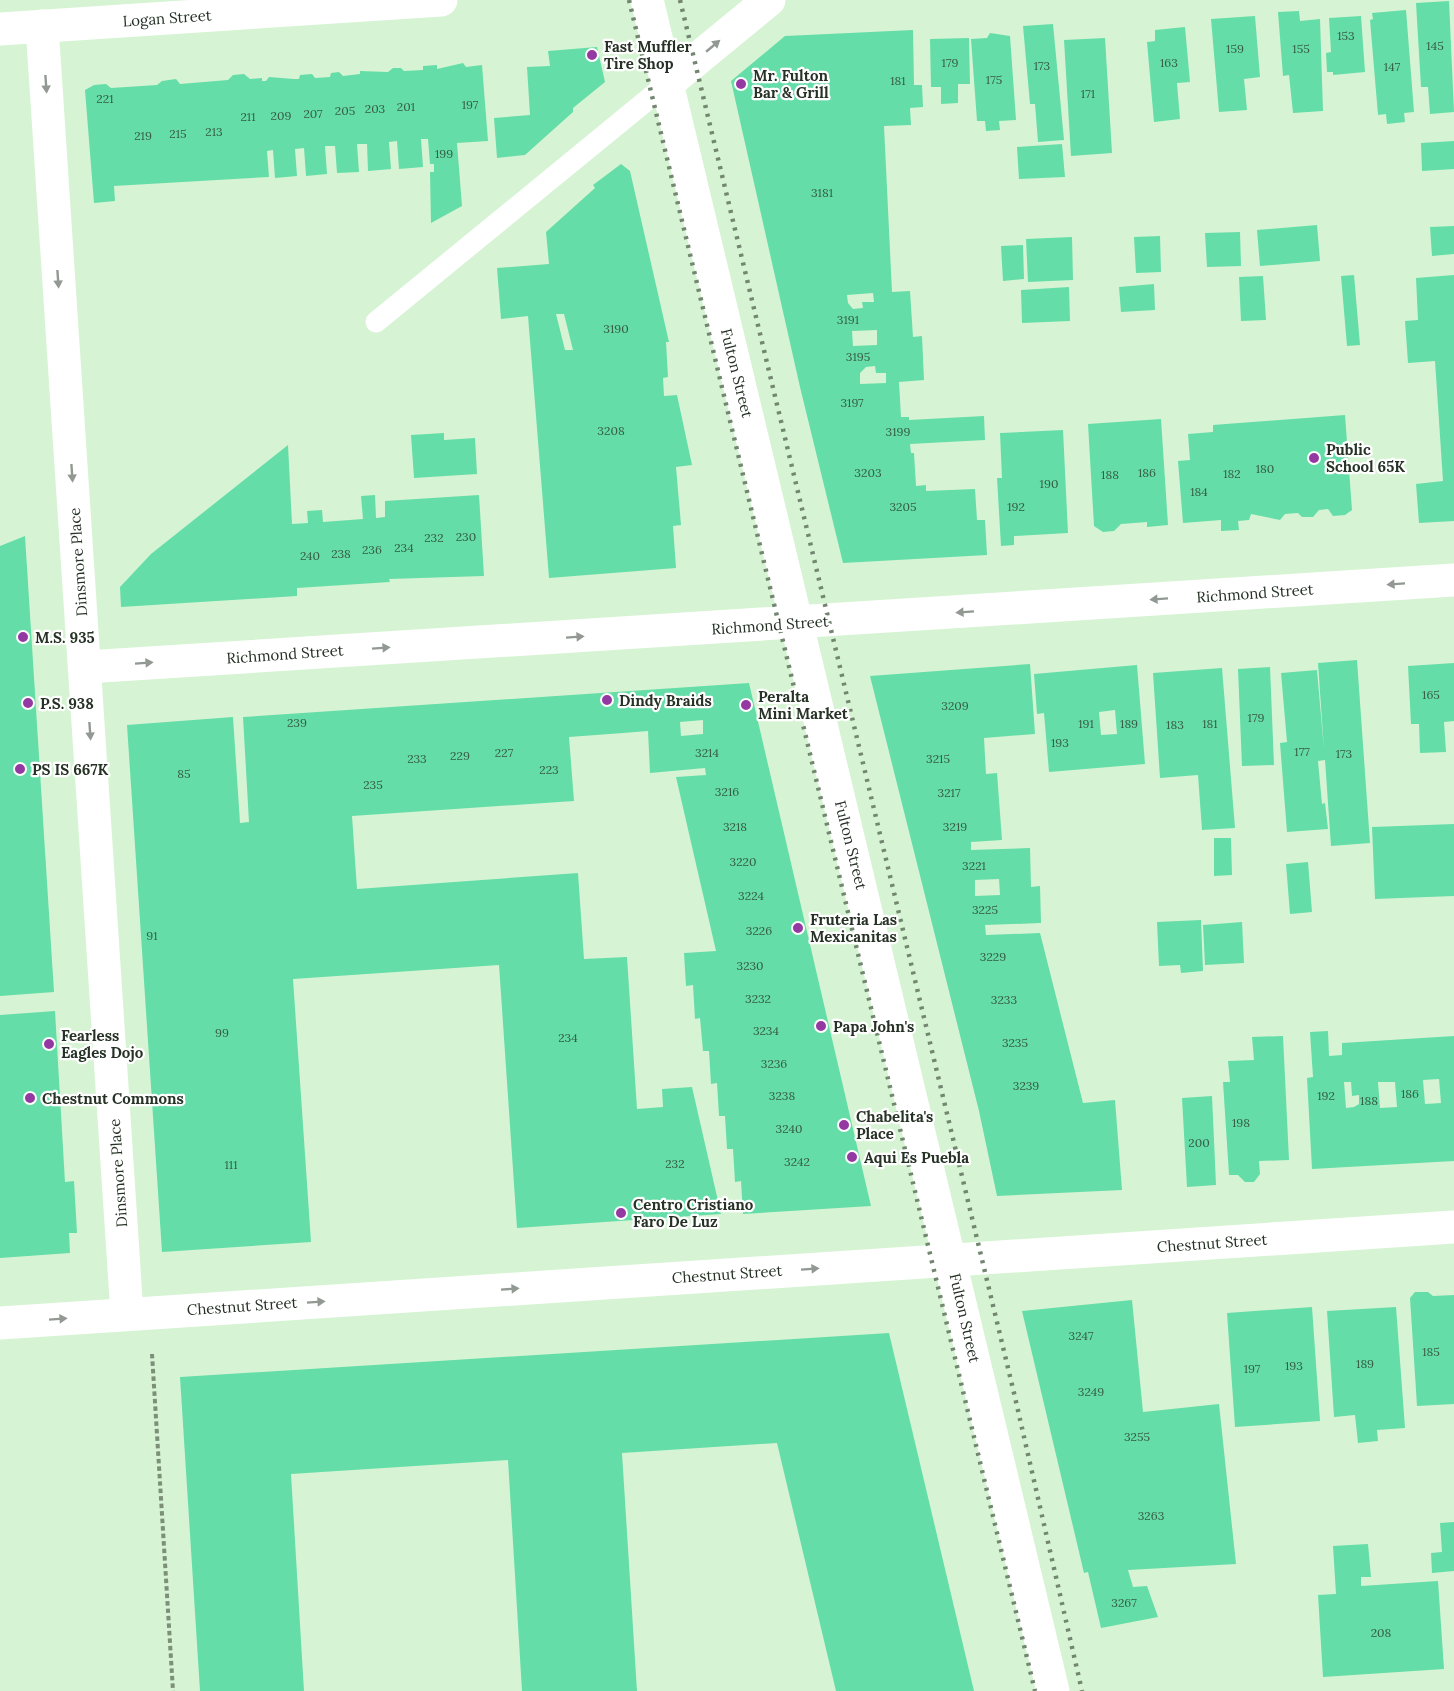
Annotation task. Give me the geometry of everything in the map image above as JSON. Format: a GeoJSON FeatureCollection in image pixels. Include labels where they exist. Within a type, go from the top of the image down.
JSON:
{"type":"FeatureCollection","features":[{"type":"Feature","properties":{"kind":"street","name":"Logan Street"},"geometry":{"type":"LineString","coordinates":[[0,29],[441,0]]}},
{"type":"Feature","properties":{"kind":"street","name":"Fulton Street"},"geometry":{"type":"LineString","coordinates":[[647,0],[1053,1691]]}},
{"type":"Feature","properties":{"kind":"street"},"geometry":{"type":"LineString","coordinates":[[668,84],[769,0]]}},
{"type":"Feature","properties":{"kind":"street","name":"Dinsmore Place"},"geometry":{"type":"LineString","coordinates":[[42,26],[127,1314]]}},
{"type":"Feature","properties":{"kind":"street","name":"Richmond Street"},"geometry":{"type":"LineString","coordinates":[[86,667],[1454,580]]}},
{"type":"Feature","properties":{"kind":"street","name":"Chestnut Street"},"geometry":{"type":"LineString","coordinates":[[0,1323],[1454,1227]]}},
{"type":"Feature","properties":{"kind":"lane"},"geometry":{"type":"LineString","coordinates":[[376,322],[668,84]]}},
{"type":"Feature","properties":{"kind":"path"},"geometry":{"type":"LineString","coordinates":[[152,1354],[173,1691]]}},
{"type":"Feature","properties":{"kind":"building"},"geometry":{"type":"Polygon","coordinates":[[[1449,1],[1454,112],[1430,114],[1428,87],[1421,87],[1416,3],[1449,1]]]}},
{"type":"Feature","properties":{"kind":"building"},"geometry":{"type":"Polygon","coordinates":[[[1406,10],[1414,112],[1404,113],[1405,122],[1387,124],[1386,114],[1378,115],[1370,20],[1373,19],[1372,13],[1406,10]]]}},
{"type":"Feature","properties":{"kind":"building"},"geometry":{"type":"Polygon","coordinates":[[[1299,11],[1300,21],[1320,19],[1323,111],[1293,113],[1289,75],[1283,76],[1278,12],[1299,11]]]}},
{"type":"Feature","properties":{"kind":"building"},"geometry":{"type":"Polygon","coordinates":[[[1255,16],[1260,77],[1244,79],[1247,110],[1219,112],[1211,19],[1255,16]]]}},
{"type":"Feature","properties":{"kind":"building"},"geometry":{"type":"Polygon","coordinates":[[[1361,16],[1365,72],[1333,75],[1333,72],[1327,72],[1326,53],[1331,52],[1329,18],[1361,16]]]}},
{"type":"Feature","properties":{"kind":"building"},"geometry":{"type":"Polygon","coordinates":[[[1053,24],[1064,140],[1038,142],[1035,104],[1030,104],[1023,26],[1053,24]]]}},
{"type":"Feature","properties":{"kind":"building"},"geometry":{"type":"Polygon","coordinates":[[[1185,27],[1190,82],[1177,83],[1180,119],[1154,122],[1147,42],[1155,41],[1155,30],[1185,27]]]}},
{"type":"Feature","properties":{"kind":"building"},"geometry":{"type":"Polygon","coordinates":[[[913,30],[914,85],[922,85],[923,107],[910,108],[911,125],[884,126],[892,292],[910,291],[913,337],[922,336],[924,380],[899,382],[901,417],[909,417],[909,420],[984,416],[985,440],[910,444],[911,453],[914,453],[916,486],[926,485],[926,491],[975,489],[977,520],[985,520],[987,555],[843,563],[800,387],[731,81],[785,36],[913,30]],[[873,293],[847,295],[848,303],[853,309],[863,308],[862,302],[874,302],[873,293]],[[877,330],[852,331],[853,346],[877,345],[877,330]],[[875,366],[866,367],[860,373],[860,384],[886,383],[886,373],[876,373],[875,366]]]}},
{"type":"Feature","properties":{"kind":"building"},"geometry":{"type":"Polygon","coordinates":[[[990,33],[1010,36],[1016,120],[999,121],[1000,130],[986,131],[985,121],[977,121],[971,39],[987,38],[990,33]]]}},
{"type":"Feature","properties":{"kind":"building"},"geometry":{"type":"Polygon","coordinates":[[[969,38],[970,84],[958,84],[958,103],[941,104],[941,87],[931,87],[930,39],[969,38]]]}},
{"type":"Feature","properties":{"kind":"building"},"geometry":{"type":"Polygon","coordinates":[[[1105,38],[1112,153],[1071,156],[1064,40],[1105,38]]]}},
{"type":"Feature","properties":{"kind":"building"},"geometry":{"type":"Polygon","coordinates":[[[597,47],[605,82],[573,108],[573,112],[525,155],[497,158],[494,118],[530,115],[527,67],[550,66],[548,51],[597,47]]]}},
{"type":"Feature","properties":{"kind":"building"},"geometry":{"type":"Polygon","coordinates":[[[463,63],[466,67],[482,65],[488,141],[457,143],[462,206],[431,223],[430,172],[434,172],[434,164],[430,164],[428,139],[421,139],[423,167],[399,169],[397,141],[389,142],[391,169],[368,171],[367,144],[357,144],[359,172],[337,173],[335,146],[325,146],[327,174],[306,176],[304,148],[295,149],[297,176],[275,178],[273,150],[267,151],[269,177],[114,186],[115,201],[94,203],[85,90],[94,85],[106,84],[111,88],[157,85],[162,81],[176,79],[180,84],[228,80],[233,75],[244,74],[250,79],[262,78],[262,81],[266,81],[269,77],[299,79],[300,75],[312,74],[315,78],[330,77],[331,73],[339,72],[343,76],[360,74],[360,71],[388,72],[393,68],[401,68],[404,71],[423,70],[423,66],[437,65],[437,69],[463,63]]]}},
{"type":"Feature","properties":{"kind":"building"},"geometry":{"type":"Polygon","coordinates":[[[1454,141],[1454,169],[1422,171],[1421,143],[1454,141]]]}},
{"type":"Feature","properties":{"kind":"building"},"geometry":{"type":"Polygon","coordinates":[[[1062,144],[1065,177],[1019,179],[1017,147],[1062,144]]]}},
{"type":"Feature","properties":{"kind":"building"},"geometry":{"type":"Polygon","coordinates":[[[621,164],[630,171],[669,342],[666,342],[668,377],[663,378],[664,396],[677,395],[692,465],[676,467],[681,525],[673,526],[676,568],[549,578],[528,316],[501,319],[497,268],[549,264],[546,232],[595,188],[593,185],[621,164]],[[556,314],[565,350],[573,350],[564,314],[556,314]]]}},
{"type":"Feature","properties":{"kind":"building"},"geometry":{"type":"Polygon","coordinates":[[[1317,225],[1320,261],[1260,266],[1257,230],[1317,225]]]}},
{"type":"Feature","properties":{"kind":"building"},"geometry":{"type":"Polygon","coordinates":[[[1454,226],[1454,254],[1432,256],[1430,227],[1454,226]]]}},
{"type":"Feature","properties":{"kind":"building"},"geometry":{"type":"Polygon","coordinates":[[[1240,232],[1241,266],[1207,267],[1205,233],[1240,232]]]}},
{"type":"Feature","properties":{"kind":"building"},"geometry":{"type":"Polygon","coordinates":[[[1160,236],[1161,272],[1136,273],[1134,237],[1160,236]]]}},
{"type":"Feature","properties":{"kind":"building"},"geometry":{"type":"Polygon","coordinates":[[[1072,237],[1073,280],[1028,282],[1026,239],[1072,237]]]}},
{"type":"Feature","properties":{"kind":"building"},"geometry":{"type":"Polygon","coordinates":[[[1023,245],[1024,279],[1003,281],[1001,246],[1023,245]]]}},
{"type":"Feature","properties":{"kind":"building"},"geometry":{"type":"Polygon","coordinates":[[[1354,275],[1360,345],[1347,346],[1341,276],[1354,275]]]}},
{"type":"Feature","properties":{"kind":"building"},"geometry":{"type":"Polygon","coordinates":[[[1454,275],[1454,521],[1419,523],[1416,484],[1443,481],[1435,361],[1408,363],[1405,321],[1418,320],[1416,278],[1454,275]]]}},
{"type":"Feature","properties":{"kind":"building"},"geometry":{"type":"Polygon","coordinates":[[[1263,276],[1266,320],[1241,321],[1239,277],[1263,276]]]}},
{"type":"Feature","properties":{"kind":"building"},"geometry":{"type":"Polygon","coordinates":[[[1154,284],[1155,310],[1121,312],[1119,287],[1154,284]]]}},
{"type":"Feature","properties":{"kind":"building"},"geometry":{"type":"Polygon","coordinates":[[[1069,287],[1070,321],[1022,323],[1021,290],[1069,287]]]}},
{"type":"Feature","properties":{"kind":"building"},"geometry":{"type":"Polygon","coordinates":[[[1345,415],[1352,510],[1345,515],[1333,516],[1328,509],[1319,510],[1313,517],[1302,517],[1298,513],[1285,514],[1280,520],[1251,514],[1249,520],[1238,521],[1239,530],[1221,531],[1221,520],[1183,523],[1178,461],[1190,460],[1188,434],[1213,432],[1213,425],[1345,415]]]}},
{"type":"Feature","properties":{"kind":"building"},"geometry":{"type":"Polygon","coordinates":[[[1161,419],[1168,525],[1147,527],[1147,522],[1121,524],[1114,531],[1103,532],[1094,526],[1088,424],[1161,419]]]}},
{"type":"Feature","properties":{"kind":"building"},"geometry":{"type":"Polygon","coordinates":[[[1063,430],[1068,533],[1014,536],[1014,545],[1001,546],[997,478],[1002,478],[1000,433],[1063,430]]]}},
{"type":"Feature","properties":{"kind":"building"},"geometry":{"type":"Polygon","coordinates":[[[444,433],[444,440],[475,438],[477,474],[414,478],[411,435],[444,433]]]}},
{"type":"Feature","properties":{"kind":"building"},"geometry":{"type":"Polygon","coordinates":[[[288,445],[292,524],[308,523],[307,511],[322,510],[323,522],[363,519],[361,496],[375,495],[376,518],[385,517],[385,501],[479,495],[484,576],[389,579],[390,582],[297,588],[297,596],[121,607],[120,587],[151,554],[288,445]]]}},
{"type":"Feature","properties":{"kind":"building","name":"PS IS 667K"},"geometry":{"type":"Polygon","coordinates":[[[25,536],[54,992],[0,996],[0,546],[25,536]]]}},
{"type":"Feature","properties":{"kind":"building"},"geometry":{"type":"Polygon","coordinates":[[[1357,660],[1370,843],[1331,846],[1325,760],[1318,761],[1322,804],[1325,803],[1328,829],[1287,832],[1280,743],[1287,742],[1281,673],[1317,670],[1324,750],[1318,663],[1357,660]]]}},
{"type":"Feature","properties":{"kind":"building"},"geometry":{"type":"Polygon","coordinates":[[[1454,663],[1454,721],[1444,722],[1446,752],[1420,753],[1419,724],[1411,724],[1408,666],[1454,663]]]}},
{"type":"Feature","properties":{"kind":"building"},"geometry":{"type":"Polygon","coordinates":[[[1030,664],[1035,734],[984,738],[986,774],[997,773],[1002,840],[971,842],[971,850],[1030,848],[1031,887],[1040,886],[1041,923],[985,925],[986,935],[1040,933],[1083,1103],[1115,1100],[1122,1190],[997,1196],[979,1111],[870,676],[1030,664]],[[999,879],[975,880],[975,896],[1000,895],[999,879]]]}},
{"type":"Feature","properties":{"kind":"building"},"geometry":{"type":"Polygon","coordinates":[[[1137,665],[1145,764],[1049,772],[1044,713],[1037,714],[1034,674],[1137,665]],[[1115,710],[1099,712],[1101,735],[1117,734],[1115,710]]]}},
{"type":"Feature","properties":{"kind":"building"},"geometry":{"type":"Polygon","coordinates":[[[1270,667],[1274,765],[1242,766],[1238,669],[1270,667]]]}},
{"type":"Feature","properties":{"kind":"building"},"geometry":{"type":"Polygon","coordinates":[[[1222,668],[1235,828],[1202,830],[1198,775],[1160,778],[1153,673],[1222,668]]]}},
{"type":"Feature","properties":{"kind":"building"},"geometry":{"type":"Polygon","coordinates":[[[749,683],[871,1206],[743,1214],[741,1181],[735,1182],[733,1149],[727,1149],[725,1116],[719,1116],[717,1083],[711,1084],[709,1051],[703,1051],[700,1018],[695,1019],[693,985],[686,986],[684,953],[716,951],[676,777],[706,775],[705,768],[650,773],[648,731],[569,737],[574,801],[352,816],[357,889],[578,873],[584,959],[627,957],[637,1109],[663,1107],[662,1089],[692,1087],[721,1214],[517,1228],[499,965],[293,979],[311,1242],[162,1252],[127,725],[233,717],[240,823],[249,822],[243,717],[749,683]],[[703,720],[680,722],[681,736],[703,734],[703,720]]]}},
{"type":"Feature","properties":{"kind":"building"},"geometry":{"type":"Polygon","coordinates":[[[1454,824],[1454,896],[1375,899],[1372,827],[1454,824]]]}},
{"type":"Feature","properties":{"kind":"building"},"geometry":{"type":"Polygon","coordinates":[[[1214,838],[1231,838],[1232,875],[1214,876],[1214,838]]]}},
{"type":"Feature","properties":{"kind":"building"},"geometry":{"type":"Polygon","coordinates":[[[1308,862],[1312,912],[1290,914],[1286,864],[1308,862]]]}},
{"type":"Feature","properties":{"kind":"building"},"geometry":{"type":"Polygon","coordinates":[[[1201,920],[1203,971],[1181,973],[1180,965],[1159,966],[1157,922],[1201,920]]]}},
{"type":"Feature","properties":{"kind":"building"},"geometry":{"type":"Polygon","coordinates":[[[1242,922],[1244,963],[1205,965],[1203,925],[1242,922]]]}},
{"type":"Feature","properties":{"kind":"building","name":"Chestnut Commons"},"geometry":{"type":"Polygon","coordinates":[[[55,1011],[65,1182],[74,1181],[77,1233],[69,1233],[70,1253],[0,1258],[0,1015],[55,1011]]]}},
{"type":"Feature","properties":{"kind":"building"},"geometry":{"type":"Polygon","coordinates":[[[1328,1031],[1329,1056],[1342,1055],[1342,1043],[1454,1036],[1454,1161],[1312,1169],[1307,1078],[1313,1077],[1310,1032],[1328,1031]],[[1439,1079],[1423,1080],[1425,1104],[1441,1103],[1439,1079]],[[1344,1082],[1346,1108],[1359,1104],[1359,1095],[1352,1096],[1351,1082],[1344,1082]],[[1378,1082],[1380,1108],[1397,1107],[1395,1082],[1378,1082]]]}},
{"type":"Feature","properties":{"kind":"building"},"geometry":{"type":"Polygon","coordinates":[[[1283,1036],[1289,1160],[1259,1161],[1260,1174],[1254,1182],[1245,1182],[1238,1175],[1229,1175],[1223,1082],[1230,1082],[1228,1061],[1254,1060],[1252,1037],[1283,1036]]]}},
{"type":"Feature","properties":{"kind":"building"},"geometry":{"type":"Polygon","coordinates":[[[1212,1096],[1216,1185],[1187,1187],[1182,1098],[1212,1096]]]}},
{"type":"Feature","properties":{"kind":"building"},"geometry":{"type":"Polygon","coordinates":[[[1415,1292],[1428,1292],[1433,1296],[1454,1295],[1454,1404],[1417,1406],[1410,1298],[1415,1292]]]}},
{"type":"Feature","properties":{"kind":"building"},"geometry":{"type":"Polygon","coordinates":[[[1132,1300],[1143,1412],[1219,1404],[1236,1564],[1128,1570],[1133,1587],[1147,1586],[1158,1617],[1101,1628],[1088,1572],[1084,1573],[1022,1311],[1132,1300]]]}},
{"type":"Feature","properties":{"kind":"building"},"geometry":{"type":"Polygon","coordinates":[[[1312,1307],[1320,1421],[1235,1427],[1227,1313],[1312,1307]]]}},
{"type":"Feature","properties":{"kind":"building"},"geometry":{"type":"Polygon","coordinates":[[[1396,1307],[1405,1428],[1377,1430],[1378,1441],[1358,1443],[1355,1415],[1334,1417],[1327,1311],[1396,1307]]]}},
{"type":"Feature","properties":{"kind":"building"},"geometry":{"type":"Polygon","coordinates":[[[889,1333],[974,1691],[836,1691],[777,1443],[622,1453],[637,1691],[522,1691],[508,1460],[291,1474],[304,1691],[200,1691],[180,1377],[889,1333]]]}},
{"type":"Feature","properties":{"kind":"building"},"geometry":{"type":"Polygon","coordinates":[[[1454,1522],[1454,1571],[1432,1573],[1431,1553],[1442,1552],[1440,1523],[1454,1522]]]}},
{"type":"Feature","properties":{"kind":"building"},"geometry":{"type":"Polygon","coordinates":[[[1368,1544],[1371,1577],[1361,1577],[1361,1586],[1438,1581],[1444,1669],[1323,1677],[1318,1595],[1336,1594],[1333,1546],[1368,1544]]]}},
{"type":"Feature","properties":{"kind":"railway"},"geometry":{"type":"LineString","coordinates":[[629,0],[1035,1691]]}},
{"type":"Feature","properties":{"kind":"railway"},"geometry":{"type":"LineString","coordinates":[[680,0],[1014,1393],[1082,1691]]}},
{"type":"Feature","properties":{"kind":"place","name":"Fast Muffler Tire Shop"},"geometry":{"type":"Point","coordinates":[592,55]}},
{"type":"Feature","properties":{"kind":"place","name":"Mr. Fulton Bar & Grill"},"geometry":{"type":"Point","coordinates":[741,84]}},
{"type":"Feature","properties":{"kind":"place","name":"Public School 65K"},"geometry":{"type":"Point","coordinates":[1314,458]}},
{"type":"Feature","properties":{"kind":"place","name":"M.S. 935"},"geometry":{"type":"Point","coordinates":[23,637]}},
{"type":"Feature","properties":{"kind":"place","name":"Dindy Braids"},"geometry":{"type":"Point","coordinates":[607,700]}},
{"type":"Feature","properties":{"kind":"place","name":"P.S. 938"},"geometry":{"type":"Point","coordinates":[28,703]}},
{"type":"Feature","properties":{"kind":"place","name":"Peralta Mini Market"},"geometry":{"type":"Point","coordinates":[746,705]}},
{"type":"Feature","properties":{"kind":"place","name":"PS IS 667K"},"geometry":{"type":"Point","coordinates":[20,769]}},
{"type":"Feature","properties":{"kind":"place","name":"Fruteria Las Mexicanitas"},"geometry":{"type":"Point","coordinates":[798,928]}},
{"type":"Feature","properties":{"kind":"place","name":"Papa John's"},"geometry":{"type":"Point","coordinates":[821,1026]}},
{"type":"Feature","properties":{"kind":"place","name":"Fearless Eagles Dojo"},"geometry":{"type":"Point","coordinates":[49,1044]}},
{"type":"Feature","properties":{"kind":"place","name":"Chestnut Commons"},"geometry":{"type":"Point","coordinates":[30,1098]}},
{"type":"Feature","properties":{"kind":"place","name":"Chabelita's Place"},"geometry":{"type":"Point","coordinates":[844,1125]}},
{"type":"Feature","properties":{"kind":"place","name":"Aqui Es Puebla"},"geometry":{"type":"Point","coordinates":[852,1157]}},
{"type":"Feature","properties":{"kind":"place","name":"Centro Cristiano Faro De Luz"},"geometry":{"type":"Point","coordinates":[621,1213]}}]}
